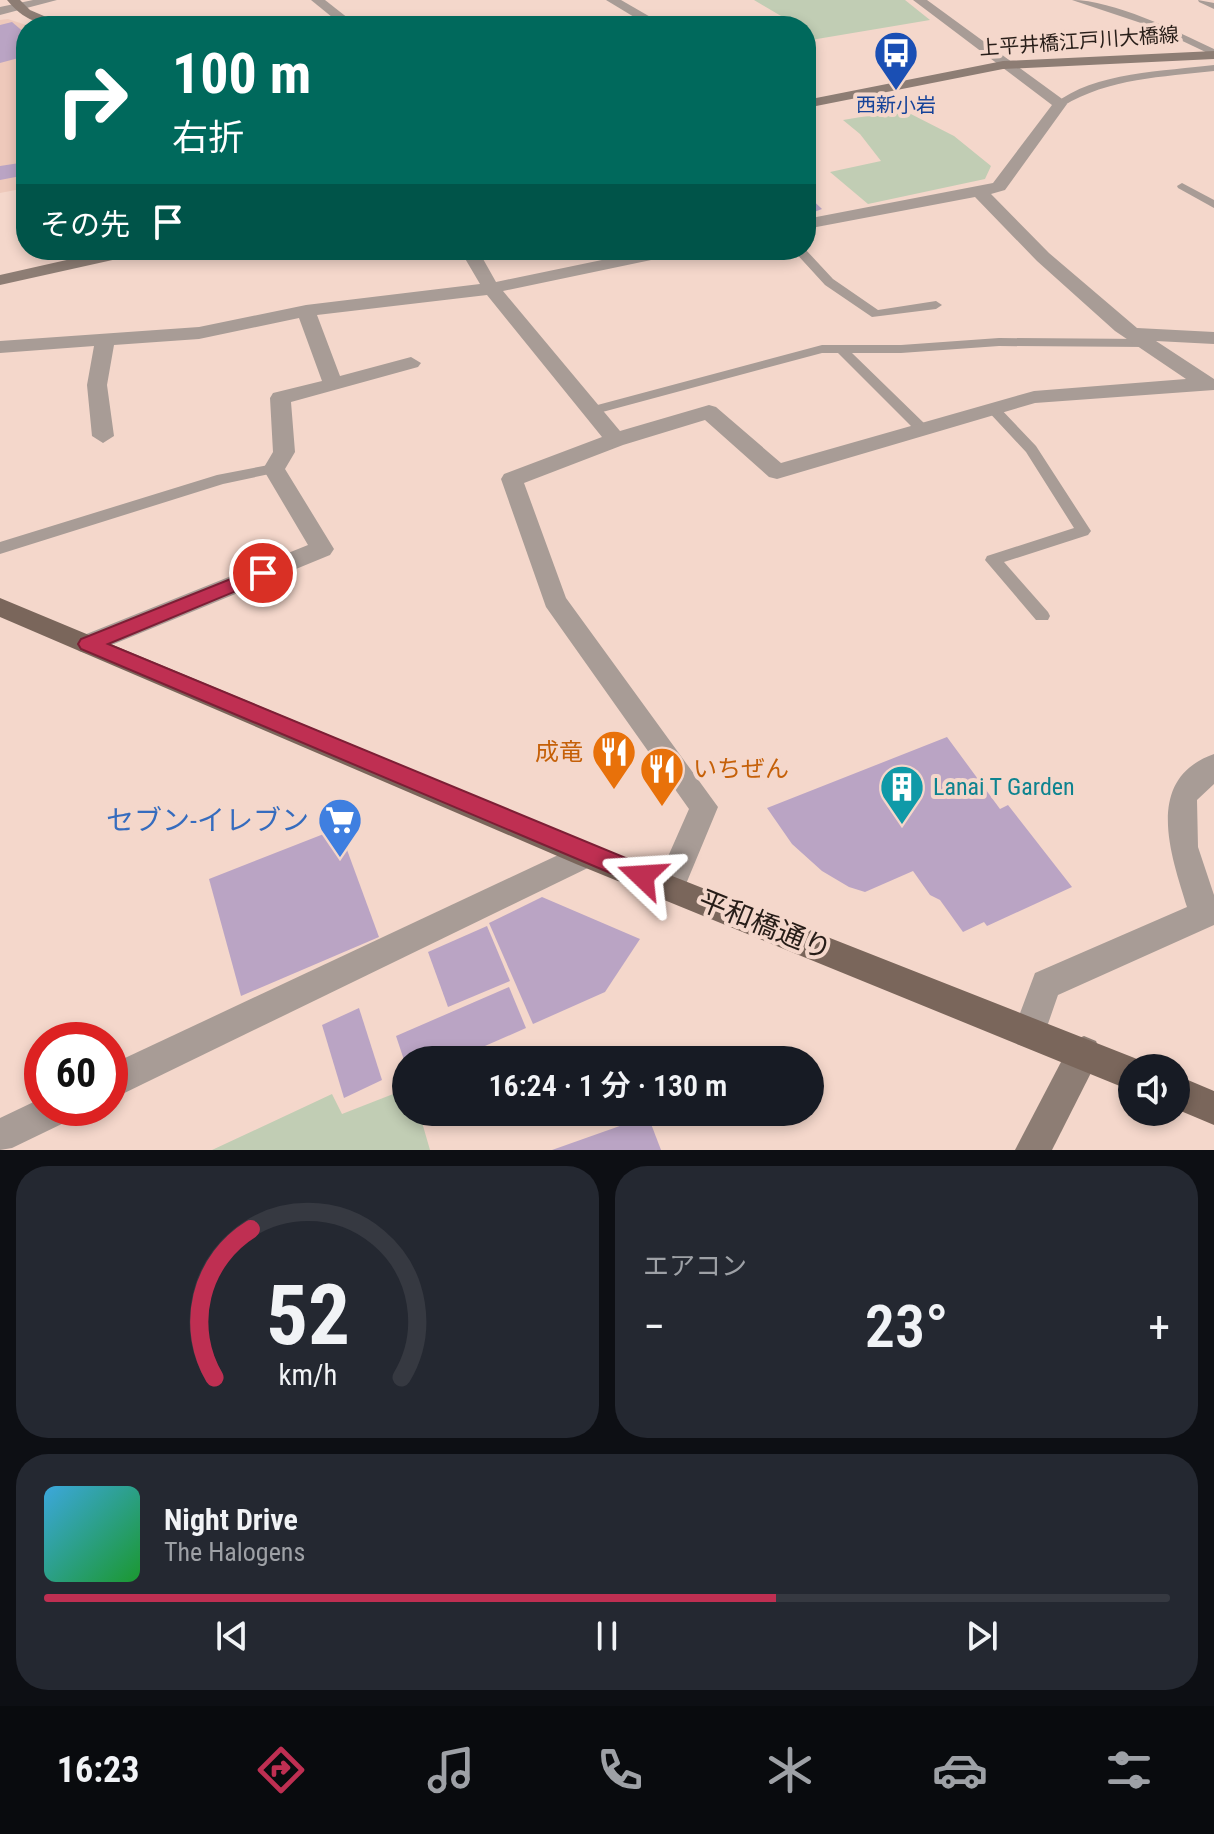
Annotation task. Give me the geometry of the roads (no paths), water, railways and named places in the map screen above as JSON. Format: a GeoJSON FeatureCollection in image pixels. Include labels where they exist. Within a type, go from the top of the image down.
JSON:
{"type":"FeatureCollection","features":[{"type":"Feature","properties":{"kind":"main road","name":"平和橋通り"},"geometry":{"type":"LineString","coordinates":[[0,607],[586,855],[670,886],[1118,1068]]}},
{"type":"Feature","properties":{"kind":"main road"},"geometry":{"type":"LineString","coordinates":[[1190,1098],[1214,1108]]}},
{"type":"Feature","properties":{"kind":"street"},"geometry":{"type":"LineString","coordinates":[[0,11],[16,3],[51,0]]}},
{"type":"Feature","properties":{"kind":"street"},"geometry":{"type":"LineString","coordinates":[[317,0],[338,16]]}},
{"type":"Feature","properties":{"kind":"street"},"geometry":{"type":"LineString","coordinates":[[612,0],[641,16]]}},
{"type":"Feature","properties":{"kind":"street"},"geometry":{"type":"LineString","coordinates":[[816,222],[999,187],[1060,104],[1003,65],[919,0]]}},
{"type":"Feature","properties":{"kind":"street"},"geometry":{"type":"LineString","coordinates":[[16,3],[41,16]]}},
{"type":"Feature","properties":{"kind":"street","name":"上平井橋江戸川大橋線"},"geometry":{"type":"LineString","coordinates":[[816,102],[1003,65],[1214,54]]}},
{"type":"Feature","properties":{"kind":"street"},"geometry":{"type":"LineString","coordinates":[[980,192],[1043,257],[1139,338],[1209,386]]}},
{"type":"Feature","properties":{"kind":"street"},"geometry":{"type":"LineString","coordinates":[[0,280],[90,260]]}},
{"type":"Feature","properties":{"kind":"street"},"geometry":{"type":"LineString","coordinates":[[474,260],[488,289],[595,410],[615,440]]}},
{"type":"Feature","properties":{"kind":"street"},"geometry":{"type":"LineString","coordinates":[[0,325],[4,346],[199,333],[306,311],[488,289],[616,260]]}},
{"type":"Feature","properties":{"kind":"street"},"geometry":{"type":"LineString","coordinates":[[306,311],[333,384]]}},
{"type":"Feature","properties":{"kind":"street"},"geometry":{"type":"LineString","coordinates":[[1139,338],[1214,338]]}},
{"type":"Feature","properties":{"kind":"street"},"geometry":{"type":"LineString","coordinates":[[103,436],[97,385],[105,340]]}},
{"type":"Feature","properties":{"kind":"street"},"geometry":{"type":"LineString","coordinates":[[88,644],[322,549],[274,469],[284,452],[280,398],[411,363]]}},
{"type":"Feature","properties":{"kind":"street"},"geometry":{"type":"LineString","coordinates":[[670,886],[704,807],[555,601],[512,479],[615,440],[709,412],[777,472],[1034,397],[1209,386]]}},
{"type":"Feature","properties":{"kind":"street"},"geometry":{"type":"LineString","coordinates":[[1029,1032],[1046,984],[1210,916],[1183,847],[1183,795],[1214,766]]}},
{"type":"Feature","properties":{"kind":"street"},"geometry":{"type":"LineString","coordinates":[[128,1074],[586,855]]}},
{"type":"Feature","properties":{"kind":"street"},"geometry":{"type":"LineString","coordinates":[[1033,1150],[1084,1053]]}},
{"type":"Feature","properties":{"kind":"street"},"geometry":{"type":"LineString","coordinates":[[0,1136],[24,1124]]}},
{"type":"Feature","properties":{"kind":"lane"},"geometry":{"type":"LineString","coordinates":[[1076,0],[1156,25],[1214,54]]}},
{"type":"Feature","properties":{"kind":"lane"},"geometry":{"type":"LineString","coordinates":[[1202,0],[1214,6]]}},
{"type":"Feature","properties":{"kind":"lane"},"geometry":{"type":"LineString","coordinates":[[1060,104],[1071,96],[1131,80],[1214,68]]}},
{"type":"Feature","properties":{"kind":"lane"},"geometry":{"type":"LineString","coordinates":[[1182,186],[1214,205]]}},
{"type":"Feature","properties":{"kind":"lane"},"geometry":{"type":"LineString","coordinates":[[808,260],[829,282],[876,314],[936,305]]}},
{"type":"Feature","properties":{"kind":"lane"},"geometry":{"type":"LineString","coordinates":[[595,410],[822,349],[901,349],[999,342],[1139,338]]}},
{"type":"Feature","properties":{"kind":"lane"},"geometry":{"type":"LineString","coordinates":[[840,348],[921,428]]}},
{"type":"Feature","properties":{"kind":"lane"},"geometry":{"type":"LineString","coordinates":[[992,408],[1031,449],[1083,531],[993,560],[1042,616]]}},
{"type":"Feature","properties":{"kind":"lane"},"geometry":{"type":"LineString","coordinates":[[0,548],[222,479],[274,469]]}},
{"type":"Feature","properties":{"kind":"place","name":"西新小岩"},"geometry":{"type":"Point","coordinates":[896,92]}},
{"type":"Feature","properties":{"kind":"place","name":"成竜"},"geometry":{"type":"Point","coordinates":[614,791]}},
{"type":"Feature","properties":{"kind":"place","name":"いちぜん"},"geometry":{"type":"Point","coordinates":[662,808]}},
{"type":"Feature","properties":{"kind":"place","name":"Lanai T Garden"},"geometry":{"type":"Point","coordinates":[902,826]}},
{"type":"Feature","properties":{"kind":"place","name":"セブン-イレブン"},"geometry":{"type":"Point","coordinates":[340,859]}}]}
